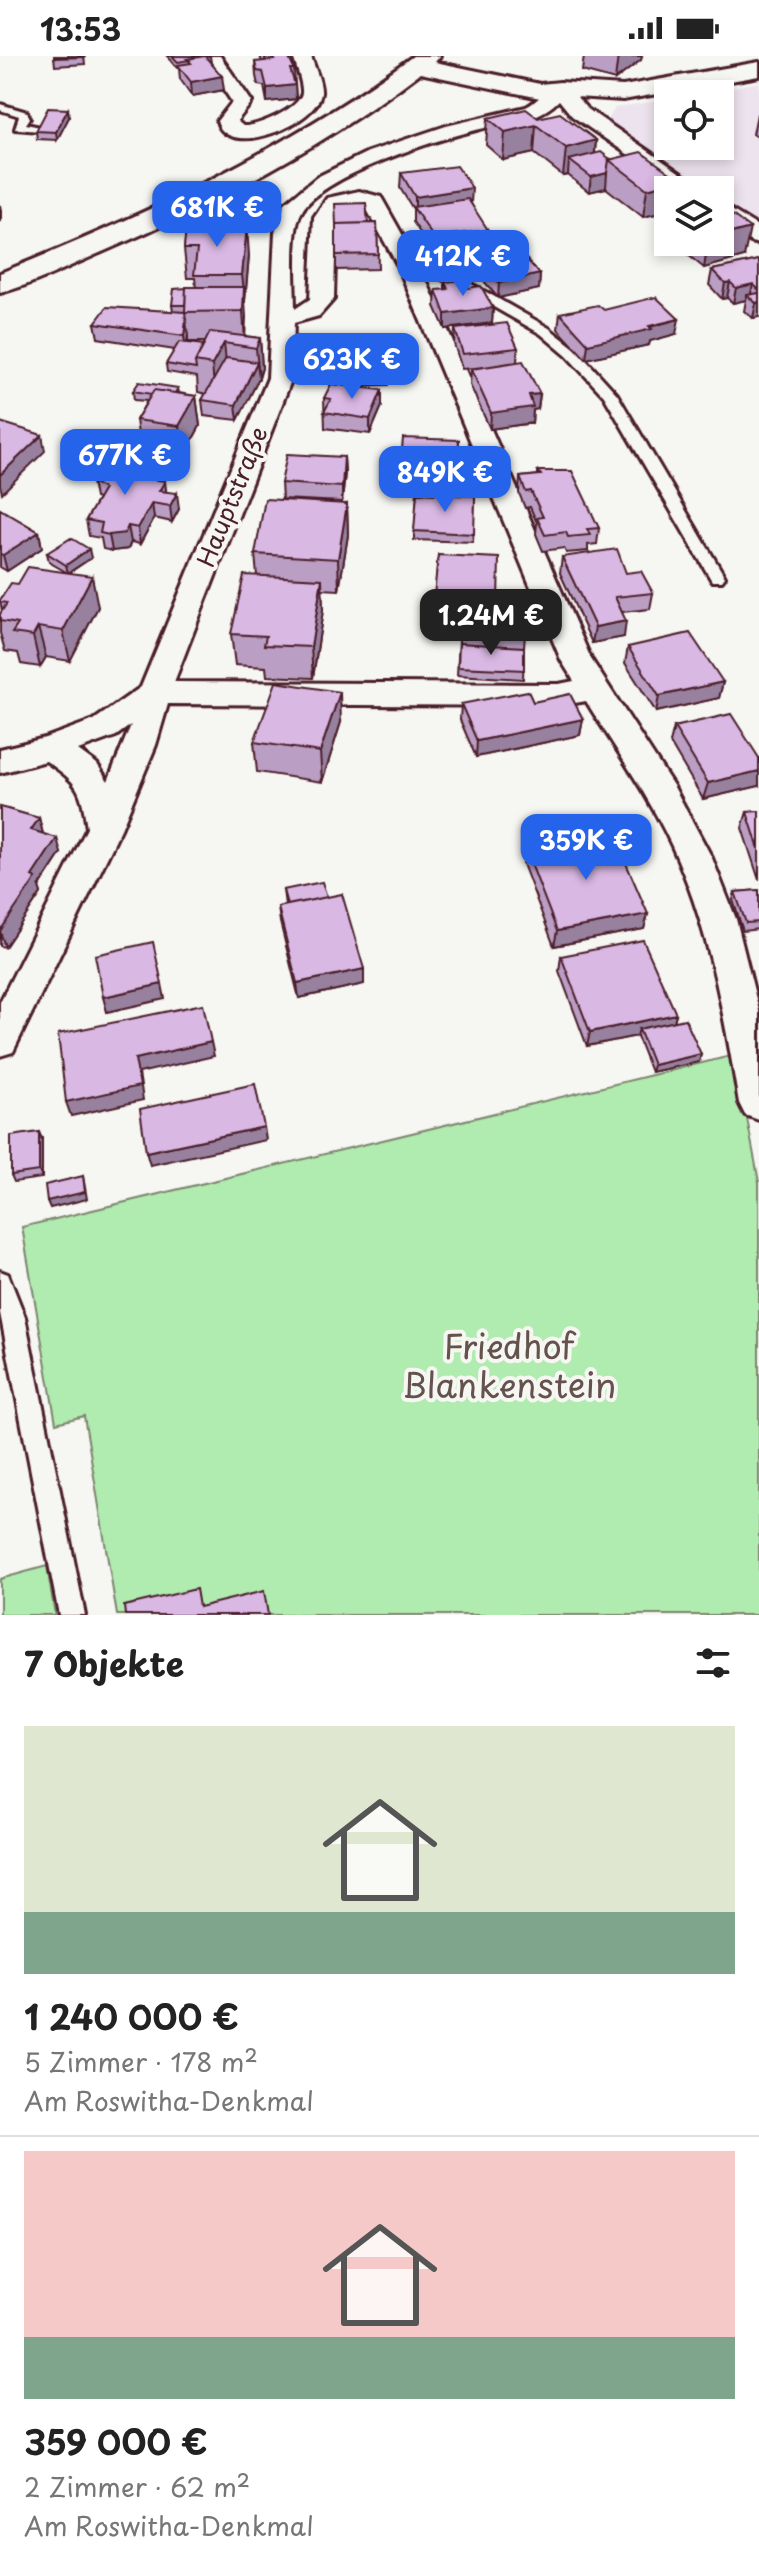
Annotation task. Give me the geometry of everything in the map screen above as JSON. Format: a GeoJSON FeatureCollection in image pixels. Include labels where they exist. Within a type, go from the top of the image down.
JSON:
{"type":"FeatureCollection","features":[{"type":"Feature","properties":{"kind":"main road"},"geometry":{"type":"LineString","coordinates":[[449,56],[550,81],[560,89]]}},
{"type":"Feature","properties":{"kind":"main road"},"geometry":{"type":"LineString","coordinates":[[0,284],[189,201],[291,149],[365,104],[422,60],[498,83],[540,91],[560,89],[623,93],[759,69]]}},
{"type":"Feature","properties":{"kind":"main road"},"geometry":{"type":"LineString","coordinates":[[365,104],[422,91],[498,83]]}},
{"type":"Feature","properties":{"kind":"street"},"geometry":{"type":"LineString","coordinates":[[211,56],[242,102],[227,121],[228,126],[233,130],[254,132],[272,126],[309,101],[312,91],[302,56]]}},
{"type":"Feature","properties":{"kind":"street"},"geometry":{"type":"LineString","coordinates":[[560,89],[579,112],[673,176]]}},
{"type":"Feature","properties":{"kind":"street","name":"Hauptstraße"},"geometry":{"type":"LineString","coordinates":[[0,1040],[104,829],[151,717],[154,693],[280,378],[286,232],[291,210],[310,190],[340,173],[437,135],[533,111],[543,106],[560,89]]}},
{"type":"Feature","properties":{"kind":"street"},"geometry":{"type":"LineString","coordinates":[[283,317],[306,314],[317,308],[322,299],[325,217],[335,203],[359,197],[373,202],[409,266],[576,660],[662,796],[695,858],[718,919],[759,1103]]}},
{"type":"Feature","properties":{"kind":"street"},"geometry":{"type":"LineString","coordinates":[[734,219],[759,237]]}},
{"type":"Feature","properties":{"kind":"street"},"geometry":{"type":"LineString","coordinates":[[0,761],[51,748],[105,728],[154,693],[559,695],[593,689]]}},
{"type":"Feature","properties":{"kind":"street"},"geometry":{"type":"LineString","coordinates":[[51,748],[85,771],[96,785],[104,829]]}},
{"type":"Feature","properties":{"kind":"lane"},"geometry":{"type":"LineString","coordinates":[[0,107],[23,114],[25,118],[19,127],[40,128]]}},
{"type":"Feature","properties":{"kind":"lane"},"geometry":{"type":"LineString","coordinates":[[409,266],[431,269],[475,291],[533,323],[572,353],[610,394],[717,577]]}},
{"type":"Feature","properties":{"kind":"lane"},"geometry":{"type":"LineString","coordinates":[[0,1282],[13,1317],[72,1615]]}},
{"type":"Feature","properties":{"kind":"shaded area"},"geometry":{"type":"Polygon","coordinates":[[[759,82],[759,227],[734,210],[734,176],[686,176],[664,160],[734,160],[734,87],[759,82]]]}},
{"type":"Feature","properties":{"kind":"shaded area"},"geometry":{"type":"Polygon","coordinates":[[[654,101],[654,153],[608,120],[615,108],[654,101]]]}},
{"type":"Feature","properties":{"kind":"green space","name":"Friedhof Blankenstein"},"geometry":{"type":"Polygon","coordinates":[[[735,1055],[759,1182],[759,1615],[117,1615],[84,1416],[56,1423],[22,1227],[735,1055]]]}},
{"type":"Feature","properties":{"kind":"green space"},"geometry":{"type":"Polygon","coordinates":[[[47,1566],[55,1615],[0,1615],[0,1579],[47,1566]]]}},
{"type":"Feature","properties":{"kind":"building"},"geometry":{"type":"Polygon","coordinates":[[[83,56],[84,57],[54,58],[83,56]]]}},
{"type":"Feature","properties":{"kind":"building"},"geometry":{"type":"Polygon","coordinates":[[[172,56],[205,56],[178,62],[172,56]]]}},
{"type":"Feature","properties":{"kind":"building"},"geometry":{"type":"Polygon","coordinates":[[[205,56],[222,76],[191,82],[178,65],[191,63],[187,59],[205,56]]]}},
{"type":"Feature","properties":{"kind":"building"},"geometry":{"type":"Polygon","coordinates":[[[264,56],[288,56],[294,69],[290,69],[295,85],[267,88],[263,72],[257,71],[255,62],[275,60],[264,56]]]}},
{"type":"Feature","properties":{"kind":"building"},"geometry":{"type":"Polygon","coordinates":[[[48,108],[68,109],[56,132],[36,131],[48,108]]]}},
{"type":"Feature","properties":{"kind":"building"},"geometry":{"type":"Polygon","coordinates":[[[526,109],[538,118],[560,113],[596,140],[566,148],[536,125],[505,132],[488,118],[526,109]]]}},
{"type":"Feature","properties":{"kind":"building"},"geometry":{"type":"Polygon","coordinates":[[[601,152],[610,159],[607,173],[591,177],[569,160],[601,152]]]}},
{"type":"Feature","properties":{"kind":"building"},"geometry":{"type":"Polygon","coordinates":[[[641,152],[674,176],[654,176],[654,187],[647,189],[609,160],[641,152]]]}},
{"type":"Feature","properties":{"kind":"building"},"geometry":{"type":"Polygon","coordinates":[[[457,166],[472,188],[415,197],[401,173],[457,166]]]}},
{"type":"Feature","properties":{"kind":"building"},"geometry":{"type":"Polygon","coordinates":[[[468,199],[488,230],[433,237],[413,207],[468,199]]]}},
{"type":"Feature","properties":{"kind":"building"},"geometry":{"type":"Polygon","coordinates":[[[366,203],[368,223],[336,224],[335,204],[366,203]]]}},
{"type":"Feature","properties":{"kind":"building"},"geometry":{"type":"Polygon","coordinates":[[[734,216],[750,228],[734,232],[734,216]]]}},
{"type":"Feature","properties":{"kind":"building"},"geometry":{"type":"Polygon","coordinates":[[[377,223],[378,254],[336,255],[336,224],[377,223]]]}},
{"type":"Feature","properties":{"kind":"building"},"geometry":{"type":"Polygon","coordinates":[[[247,226],[242,275],[194,275],[197,249],[184,249],[186,227],[247,226]]]}},
{"type":"Feature","properties":{"kind":"building"},"geometry":{"type":"Polygon","coordinates":[[[507,238],[540,274],[499,283],[480,260],[460,263],[453,249],[507,238]]]}},
{"type":"Feature","properties":{"kind":"building"},"geometry":{"type":"Polygon","coordinates":[[[759,260],[759,290],[753,284],[736,288],[730,282],[725,283],[712,270],[759,260]]]}},
{"type":"Feature","properties":{"kind":"building"},"geometry":{"type":"Polygon","coordinates":[[[464,280],[467,288],[481,286],[493,308],[445,314],[436,290],[448,289],[445,282],[464,280]]]}},
{"type":"Feature","properties":{"kind":"building"},"geometry":{"type":"Polygon","coordinates":[[[186,287],[244,287],[243,311],[185,312],[186,287]]]}},
{"type":"Feature","properties":{"kind":"building"},"geometry":{"type":"Polygon","coordinates":[[[186,288],[185,305],[172,305],[174,289],[186,288]]]}},
{"type":"Feature","properties":{"kind":"building"},"geometry":{"type":"Polygon","coordinates":[[[759,293],[759,302],[756,303],[747,295],[759,293]]]}},
{"type":"Feature","properties":{"kind":"building"},"geometry":{"type":"Polygon","coordinates":[[[656,297],[679,319],[649,326],[652,329],[588,344],[560,313],[598,305],[604,310],[656,297]]]}},
{"type":"Feature","properties":{"kind":"building"},"geometry":{"type":"Polygon","coordinates":[[[107,307],[185,312],[184,336],[95,323],[107,307]]]}},
{"type":"Feature","properties":{"kind":"building"},"geometry":{"type":"Polygon","coordinates":[[[507,323],[518,348],[463,354],[455,329],[507,323]]]}},
{"type":"Feature","properties":{"kind":"building"},"geometry":{"type":"Polygon","coordinates":[[[210,332],[260,338],[256,348],[224,343],[212,365],[195,362],[210,332]]]}},
{"type":"Feature","properties":{"kind":"building"},"geometry":{"type":"Polygon","coordinates":[[[379,341],[379,347],[389,347],[388,370],[340,371],[339,346],[359,346],[360,342],[379,341]]]}},
{"type":"Feature","properties":{"kind":"building"},"geometry":{"type":"Polygon","coordinates":[[[179,342],[204,345],[195,362],[196,369],[166,364],[179,342]]]}},
{"type":"Feature","properties":{"kind":"building"},"geometry":{"type":"Polygon","coordinates":[[[226,358],[257,362],[236,405],[202,400],[226,358]]]}},
{"type":"Feature","properties":{"kind":"building"},"geometry":{"type":"Polygon","coordinates":[[[523,361],[540,394],[529,395],[533,407],[491,413],[471,369],[523,361]]]}},
{"type":"Feature","properties":{"kind":"building"},"geometry":{"type":"Polygon","coordinates":[[[139,382],[178,388],[175,393],[133,391],[139,382]]]}},
{"type":"Feature","properties":{"kind":"building"},"geometry":{"type":"Polygon","coordinates":[[[331,384],[382,390],[370,419],[324,412],[331,399],[324,398],[331,384]]]}},
{"type":"Feature","properties":{"kind":"building"},"geometry":{"type":"Polygon","coordinates":[[[154,390],[196,396],[179,426],[136,420],[154,390]]]}},
{"type":"Feature","properties":{"kind":"building"},"geometry":{"type":"Polygon","coordinates":[[[0,422],[42,435],[0,475],[0,422]]]}},
{"type":"Feature","properties":{"kind":"building"},"geometry":{"type":"Polygon","coordinates":[[[403,438],[459,440],[457,475],[400,473],[403,438]]]}},
{"type":"Feature","properties":{"kind":"building"},"geometry":{"type":"Polygon","coordinates":[[[144,443],[180,448],[172,463],[135,458],[144,443]]]}},
{"type":"Feature","properties":{"kind":"building"},"geometry":{"type":"Polygon","coordinates":[[[287,454],[344,457],[342,487],[281,483],[287,454]]]}},
{"type":"Feature","properties":{"kind":"building"},"geometry":{"type":"Polygon","coordinates":[[[106,459],[149,469],[144,478],[165,481],[159,491],[177,493],[170,506],[152,503],[138,528],[128,526],[125,533],[100,533],[102,523],[86,520],[104,489],[92,482],[106,459]]]}},
{"type":"Feature","properties":{"kind":"building"},"geometry":{"type":"Polygon","coordinates":[[[538,471],[572,471],[599,528],[587,529],[590,535],[568,537],[566,532],[545,535],[537,518],[543,517],[531,491],[526,492],[520,477],[541,475],[538,471]]]}},
{"type":"Feature","properties":{"kind":"building"},"geometry":{"type":"Polygon","coordinates":[[[417,493],[475,496],[474,534],[414,531],[417,493]]]}},
{"type":"Feature","properties":{"kind":"building"},"geometry":{"type":"Polygon","coordinates":[[[265,499],[347,504],[338,559],[255,554],[265,499]]]}},
{"type":"Feature","properties":{"kind":"building"},"geometry":{"type":"Polygon","coordinates":[[[0,509],[39,532],[3,555],[0,554],[0,509]]]}},
{"type":"Feature","properties":{"kind":"building"},"geometry":{"type":"Polygon","coordinates":[[[71,538],[89,549],[66,565],[47,553],[71,538]]]}},
{"type":"Feature","properties":{"kind":"building"},"geometry":{"type":"Polygon","coordinates":[[[617,549],[626,573],[641,571],[653,593],[615,597],[626,621],[595,627],[562,557],[617,549]]]}},
{"type":"Feature","properties":{"kind":"building"},"geometry":{"type":"Polygon","coordinates":[[[438,555],[499,558],[498,600],[434,596],[438,555]]]}},
{"type":"Feature","properties":{"kind":"building"},"geometry":{"type":"Polygon","coordinates":[[[28,567],[92,576],[63,631],[38,627],[33,636],[12,633],[18,624],[0,621],[0,614],[7,603],[0,600],[11,583],[18,584],[28,567]]]}},
{"type":"Feature","properties":{"kind":"building"},"geometry":{"type":"Polygon","coordinates":[[[244,575],[322,579],[311,647],[264,645],[266,636],[231,634],[244,575]]]}},
{"type":"Feature","properties":{"kind":"building"},"geometry":{"type":"Polygon","coordinates":[[[461,598],[527,602],[526,624],[460,621],[461,598]]]}},
{"type":"Feature","properties":{"kind":"building"},"geometry":{"type":"Polygon","coordinates":[[[690,633],[723,682],[659,696],[628,647],[690,633]]]}},
{"type":"Feature","properties":{"kind":"building"},"geometry":{"type":"Polygon","coordinates":[[[459,643],[524,647],[524,670],[458,667],[459,643]]]}},
{"type":"Feature","properties":{"kind":"building"},"geometry":{"type":"Polygon","coordinates":[[[276,682],[340,692],[320,752],[254,742],[276,682]]]}},
{"type":"Feature","properties":{"kind":"building"},"geometry":{"type":"Polygon","coordinates":[[[528,691],[533,702],[570,694],[583,719],[477,741],[461,704],[528,691]]]}},
{"type":"Feature","properties":{"kind":"building"},"geometry":{"type":"Polygon","coordinates":[[[731,714],[759,758],[759,771],[708,783],[674,727],[731,714]]]}},
{"type":"Feature","properties":{"kind":"building"},"geometry":{"type":"Polygon","coordinates":[[[0,807],[39,818],[31,830],[57,838],[32,876],[36,878],[0,931],[0,807]]]}},
{"type":"Feature","properties":{"kind":"building"},"geometry":{"type":"Polygon","coordinates":[[[759,811],[759,849],[747,812],[759,811]]]}},
{"type":"Feature","properties":{"kind":"building"},"geometry":{"type":"Polygon","coordinates":[[[613,833],[648,914],[557,931],[525,848],[613,833]]]}},
{"type":"Feature","properties":{"kind":"building"},"geometry":{"type":"Polygon","coordinates":[[[322,882],[327,897],[287,905],[283,890],[322,882]]]}},
{"type":"Feature","properties":{"kind":"building"},"geometry":{"type":"Polygon","coordinates":[[[759,890],[759,922],[746,923],[735,892],[759,890]]]}},
{"type":"Feature","properties":{"kind":"building"},"geometry":{"type":"Polygon","coordinates":[[[342,894],[364,969],[297,983],[278,907],[342,894]]]}},
{"type":"Feature","properties":{"kind":"building"},"geometry":{"type":"Polygon","coordinates":[[[643,940],[676,1014],[590,1032],[561,956],[643,940]]]}},
{"type":"Feature","properties":{"kind":"building"},"geometry":{"type":"Polygon","coordinates":[[[153,942],[162,984],[103,997],[95,955],[153,942]]]}},
{"type":"Feature","properties":{"kind":"building"},"geometry":{"type":"Polygon","coordinates":[[[203,1004],[211,1042],[135,1059],[140,1086],[66,1102],[58,1034],[203,1004]]]}},
{"type":"Feature","properties":{"kind":"building"},"geometry":{"type":"Polygon","coordinates":[[[685,1019],[701,1054],[653,1065],[639,1029],[685,1019]]]}},
{"type":"Feature","properties":{"kind":"building"},"geometry":{"type":"Polygon","coordinates":[[[255,1084],[264,1127],[146,1152],[140,1109],[255,1084]]]}},
{"type":"Feature","properties":{"kind":"building"},"geometry":{"type":"Polygon","coordinates":[[[39,1132],[39,1171],[11,1175],[11,1136],[39,1132]]]}},
{"type":"Feature","properties":{"kind":"building"},"geometry":{"type":"Polygon","coordinates":[[[83,1176],[85,1192],[47,1201],[45,1185],[83,1176]]]}},
{"type":"Feature","properties":{"kind":"building"},"geometry":{"type":"Polygon","coordinates":[[[196,1589],[199,1607],[264,1591],[268,1615],[125,1615],[124,1606],[196,1589]]]}}]}
